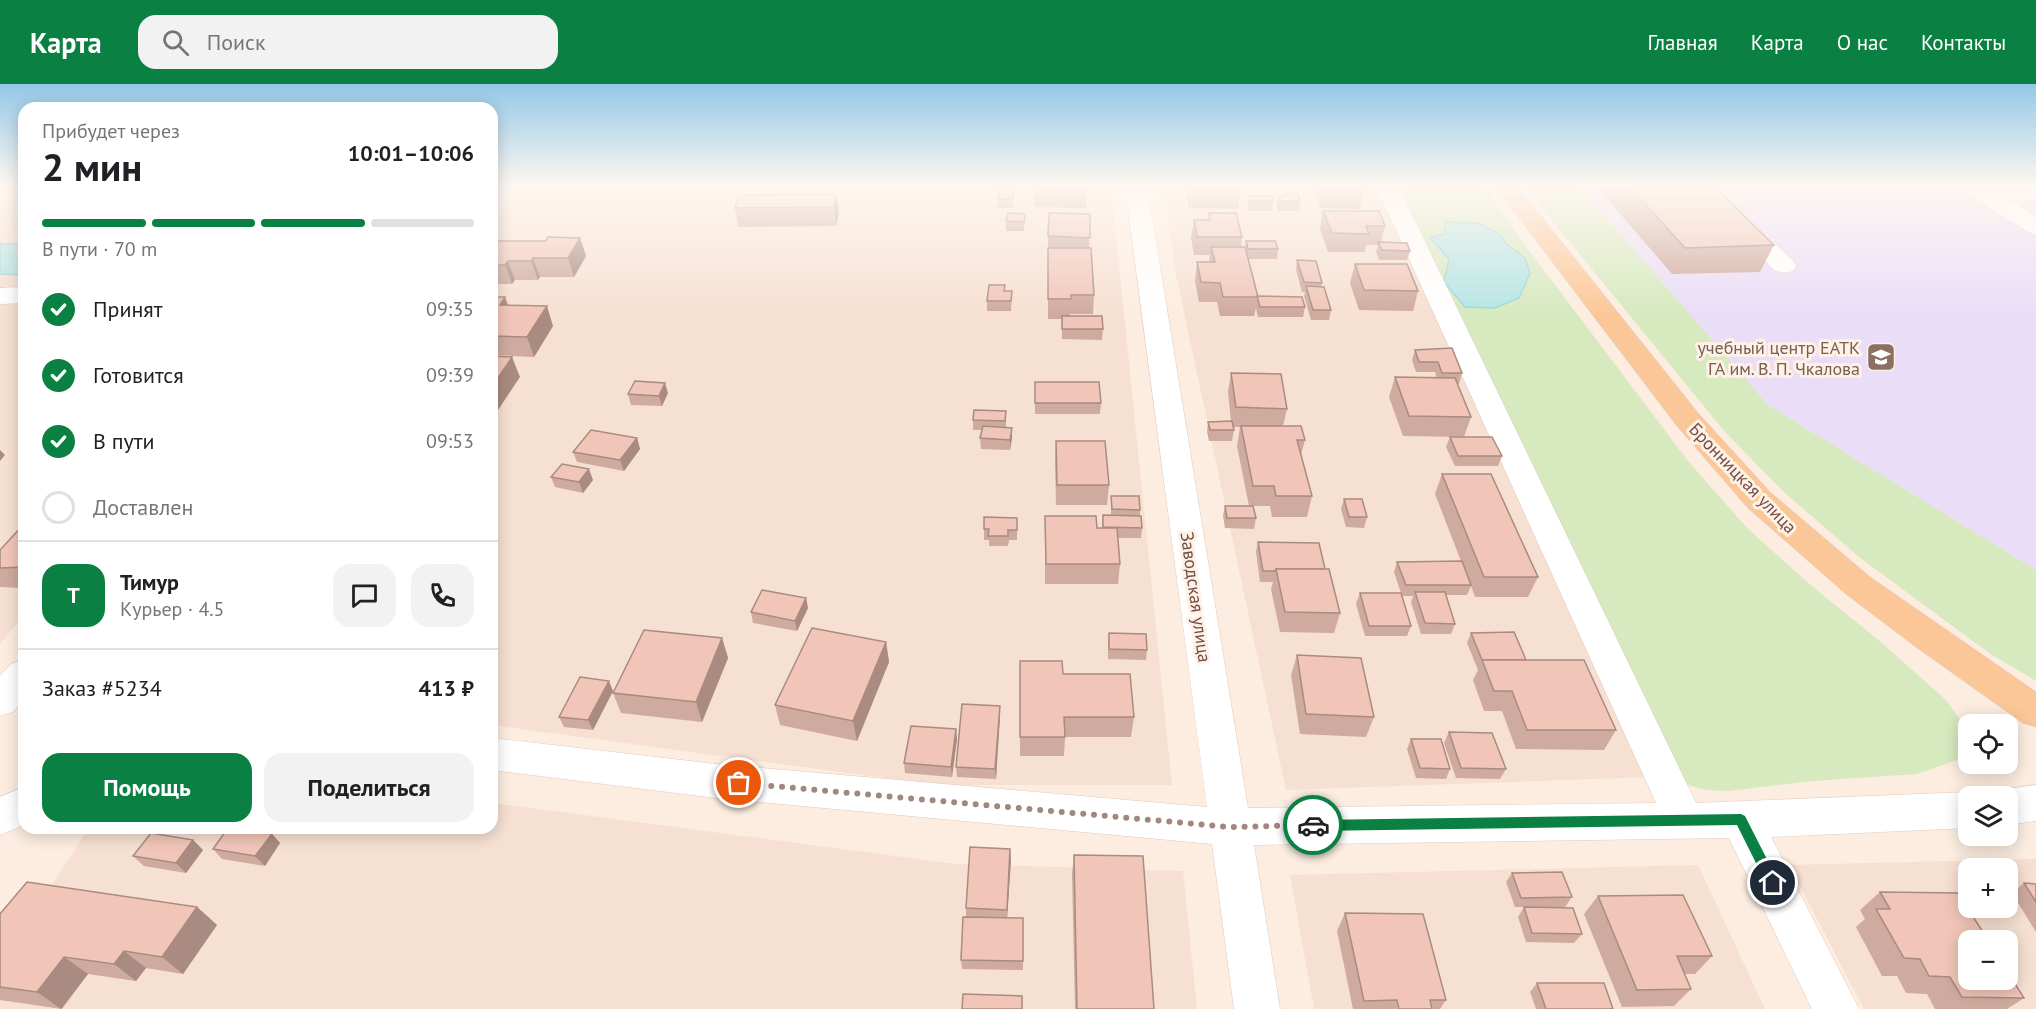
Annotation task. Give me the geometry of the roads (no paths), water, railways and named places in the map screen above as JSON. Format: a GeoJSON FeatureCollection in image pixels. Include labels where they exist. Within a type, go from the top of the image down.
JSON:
{"type":"FeatureCollection","features":[{"type":"Feature","properties":{"kind":"main road","name":"Бронницкая улица"},"geometry":{"type":"LineString","coordinates":[[1539,229],[1689,422],[1757,498],[1812,548],[1868,592],[1952,655],[2036,712]]}},
{"type":"Feature","properties":{"kind":"street","name":"Заводская улица"},"geometry":{"type":"LineString","coordinates":[[1142,229],[1257,1009]]}},
{"type":"Feature","properties":{"kind":"street"},"geometry":{"type":"LineString","coordinates":[[1407,229],[1684,820]]}},
{"type":"Feature","properties":{"kind":"street"},"geometry":{"type":"LineString","coordinates":[[1746,229],[1784,266]]}},
{"type":"Feature","properties":{"kind":"street"},"geometry":{"type":"LineString","coordinates":[[0,296],[18,295]]}},
{"type":"Feature","properties":{"kind":"street"},"geometry":{"type":"LineString","coordinates":[[0,702],[18,681]]}},
{"type":"Feature","properties":{"kind":"street"},"geometry":{"type":"LineString","coordinates":[[0,702],[18,704]]}},
{"type":"Feature","properties":{"kind":"street"},"geometry":{"type":"LineString","coordinates":[[498,755],[716,782],[1230,827],[1741,820],[1958,810]]}},
{"type":"Feature","properties":{"kind":"street"},"geometry":{"type":"LineString","coordinates":[[2018,805],[2036,802]]}},
{"type":"Feature","properties":{"kind":"street"},"geometry":{"type":"LineString","coordinates":[[0,817],[18,808]]}},
{"type":"Feature","properties":{"kind":"street"},"geometry":{"type":"LineString","coordinates":[[1741,820],[1836,1009]]}},
{"type":"Feature","properties":{"kind":"water"},"geometry":{"type":"Polygon","coordinates":[[[1445,229],[1490,229],[1500,234],[1507,244],[1525,258],[1530,273],[1519,298],[1495,308],[1465,307],[1444,282],[1449,259],[1430,238],[1445,234],[1445,229]]]}},
{"type":"Feature","properties":{"kind":"water"},"geometry":{"type":"Polygon","coordinates":[[[0,244],[18,244],[18,275],[0,274],[0,244]]]}},
{"type":"Feature","properties":{"kind":"place","name":"учебный центр ЕАТК ГА им. В. П. Чкалова"},"geometry":{"type":"Point","coordinates":[1881,357]}}]}
